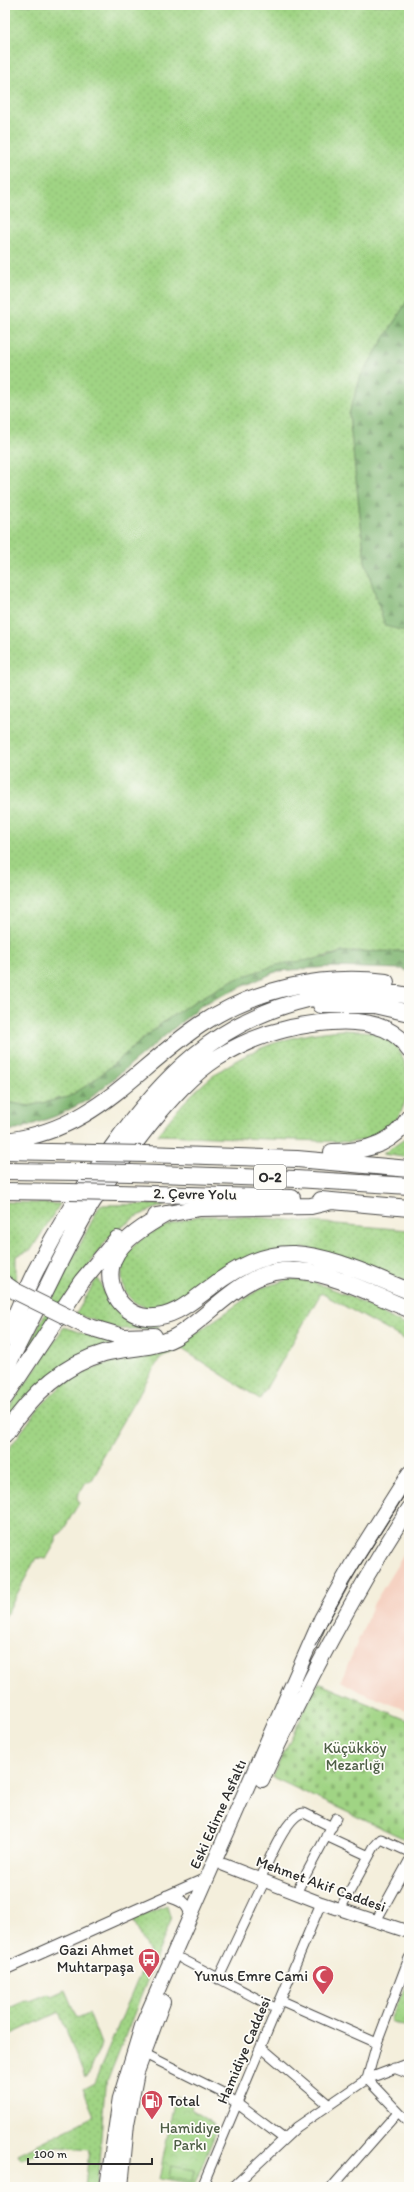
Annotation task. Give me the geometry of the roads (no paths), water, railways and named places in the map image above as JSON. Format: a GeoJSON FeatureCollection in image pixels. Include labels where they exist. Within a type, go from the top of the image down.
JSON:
{"type":"FeatureCollection","features":[{"type":"Feature","properties":{"kind":"highway"},"geometry":{"type":"LineString","coordinates":[[5,1141],[43,1134],[81,1117],[100,1106],[201,1025],[247,1001],[297,985],[328,981],[354,979],[409,985]]}},
{"type":"Feature","properties":{"kind":"highway"},"geometry":{"type":"LineString","coordinates":[[5,1338],[34,1274],[52,1240],[91,1175],[144,1104],[185,1061],[210,1043],[245,1023],[288,1005],[343,993],[381,992],[409,996]]}},
{"type":"Feature","properties":{"kind":"highway"},"geometry":{"type":"LineString","coordinates":[[245,1023],[319,1005],[374,1006],[409,1013]]}},
{"type":"Feature","properties":{"kind":"highway"},"geometry":{"type":"LineString","coordinates":[[5,1370],[72,1239],[93,1202],[141,1135],[173,1097],[198,1073],[216,1059],[258,1037],[298,1026],[317,1023],[357,1022],[371,1024],[395,1034],[409,1050]]}},
{"type":"Feature","properties":{"kind":"highway"},"geometry":{"type":"LineString","coordinates":[[235,1157],[253,1153],[356,1151],[387,1140],[401,1128],[409,1117]]}},
{"type":"Feature","properties":{"kind":"highway"},"geometry":{"type":"LineString","coordinates":[[5,1151],[145,1154],[348,1162],[409,1169]]}},
{"type":"Feature","properties":{"kind":"highway","name":"2. Çevre Yolu"},"geometry":{"type":"LineString","coordinates":[[5,1171],[255,1177],[409,1186]]}},
{"type":"Feature","properties":{"kind":"highway","name":"2. Çevre Yolu"},"geometry":{"type":"LineString","coordinates":[[5,1190],[244,1195],[315,1199],[409,1208]]}},
{"type":"Feature","properties":{"kind":"highway"},"geometry":{"type":"LineString","coordinates":[[5,1397],[66,1304],[110,1246],[120,1236],[141,1222],[166,1214],[200,1208],[311,1206],[332,1201]]}},
{"type":"Feature","properties":{"kind":"highway"},"geometry":{"type":"LineString","coordinates":[[166,1214],[129,1238],[115,1254],[111,1265],[110,1277],[112,1288],[123,1306],[132,1313],[146,1317],[168,1315],[185,1306],[244,1265],[261,1259],[293,1254],[326,1260],[409,1291]]}},
{"type":"Feature","properties":{"kind":"highway"},"geometry":{"type":"LineString","coordinates":[[5,1434],[44,1387],[70,1369],[104,1353],[155,1345],[174,1338],[253,1280],[287,1271],[307,1272],[334,1279],[409,1309]]}},
{"type":"Feature","properties":{"kind":"highway"},"geometry":{"type":"LineString","coordinates":[[5,1320],[34,1274]]}},
{"type":"Feature","properties":{"kind":"highway"},"geometry":{"type":"LineString","coordinates":[[10,1287],[86,1326],[123,1337],[140,1337],[165,1333],[197,1321]]}},
{"type":"Feature","properties":{"kind":"main road","name":"Eski Edirne Asfaltı"},"geometry":{"type":"LineString","coordinates":[[111,2187],[143,2053],[217,1869],[215,1849],[218,1838],[254,1761],[264,1752],[303,1656],[321,1619],[353,1562],[409,1473]]}},
{"type":"Feature","properties":{"kind":"main road","name":"Eski Edirne Asfaltı"},"geometry":{"type":"LineString","coordinates":[[111,2187],[114,2133],[127,2071],[142,2026],[191,1917],[217,1869],[292,1716],[357,1593],[409,1508]]}},
{"type":"Feature","properties":{"kind":"main road"},"geometry":{"type":"LineString","coordinates":[[303,1656],[308,1663],[319,1664]]}},
{"type":"Feature","properties":{"kind":"main road"},"geometry":{"type":"LineString","coordinates":[[288,1692],[294,1692],[297,1696],[292,1710],[292,1716]]}},
{"type":"Feature","properties":{"kind":"main road","name":"Mehmet Akif Caddesi"},"geometry":{"type":"LineString","coordinates":[[217,1869],[262,1881],[321,1903],[409,1931]]}},
{"type":"Feature","properties":{"kind":"street"},"geometry":{"type":"LineString","coordinates":[[218,1979],[284,1832],[295,1815],[304,1813],[332,1827]]}},
{"type":"Feature","properties":{"kind":"street"},"geometry":{"type":"LineString","coordinates":[[296,1893],[336,1818]]}},
{"type":"Feature","properties":{"kind":"street"},"geometry":{"type":"LineString","coordinates":[[326,1836],[369,1856]]}},
{"type":"Feature","properties":{"kind":"street"},"geometry":{"type":"LineString","coordinates":[[340,1909],[369,1856],[381,1839],[409,1852]]}},
{"type":"Feature","properties":{"kind":"street"},"geometry":{"type":"LineString","coordinates":[[376,1921],[409,1861]]}},
{"type":"Feature","properties":{"kind":"street"},"geometry":{"type":"LineString","coordinates":[[5,1969],[167,1896],[217,1869]]}},
{"type":"Feature","properties":{"kind":"street"},"geometry":{"type":"LineString","coordinates":[[167,1896],[180,1899],[186,1904],[191,1917]]}},
{"type":"Feature","properties":{"kind":"street","name":"Hamidiye Caddesi"},"geometry":{"type":"LineString","coordinates":[[202,2187],[237,2102],[262,2048],[280,2000],[321,1903]]}},
{"type":"Feature","properties":{"kind":"street"},"geometry":{"type":"LineString","coordinates":[[367,2078],[377,2043],[409,1958]]}},
{"type":"Feature","properties":{"kind":"street"},"geometry":{"type":"LineString","coordinates":[[182,1959],[277,2009]]}},
{"type":"Feature","properties":{"kind":"street"},"geometry":{"type":"LineString","coordinates":[[280,2000],[377,2043]]}},
{"type":"Feature","properties":{"kind":"street"},"geometry":{"type":"LineString","coordinates":[[262,2048],[329,2105]]}},
{"type":"Feature","properties":{"kind":"street"},"geometry":{"type":"LineString","coordinates":[[143,2053],[237,2102],[283,2138]]}},
{"type":"Feature","properties":{"kind":"street"},"geometry":{"type":"LineString","coordinates":[[233,2187],[283,2138],[367,2078],[409,2063]]}},
{"type":"Feature","properties":{"kind":"street"},"geometry":{"type":"LineString","coordinates":[[394,2068],[409,2074]]}},
{"type":"Feature","properties":{"kind":"street"},"geometry":{"type":"LineString","coordinates":[[367,2078],[409,2123]]}},
{"type":"Feature","properties":{"kind":"street"},"geometry":{"type":"LineString","coordinates":[[332,2187],[398,2112]]}},
{"type":"Feature","properties":{"kind":"tram line"},"geometry":{"type":"LineString","coordinates":[[315,1646],[349,1583],[409,1488]]}},
{"type":"Feature","properties":{"kind":"place","name":"Gazi Ahmet Muhtarpaşa"},"geometry":{"type":"Point","coordinates":[149,1978]}},
{"type":"Feature","properties":{"kind":"place","name":"Yunus Emre Cami"},"geometry":{"type":"Point","coordinates":[323,1996]}},
{"type":"Feature","properties":{"kind":"place","name":"Total"},"geometry":{"type":"Point","coordinates":[152,2120]}},
{"type":"Feature","properties":{"kind":"park label","name":"Küçükköy Mezarlığı"},"geometry":{"type":"Point","coordinates":[355,1756]}},
{"type":"Feature","properties":{"kind":"park label","name":"Hamidiye Parkı"},"geometry":{"type":"Point","coordinates":[190,2136]}}]}
